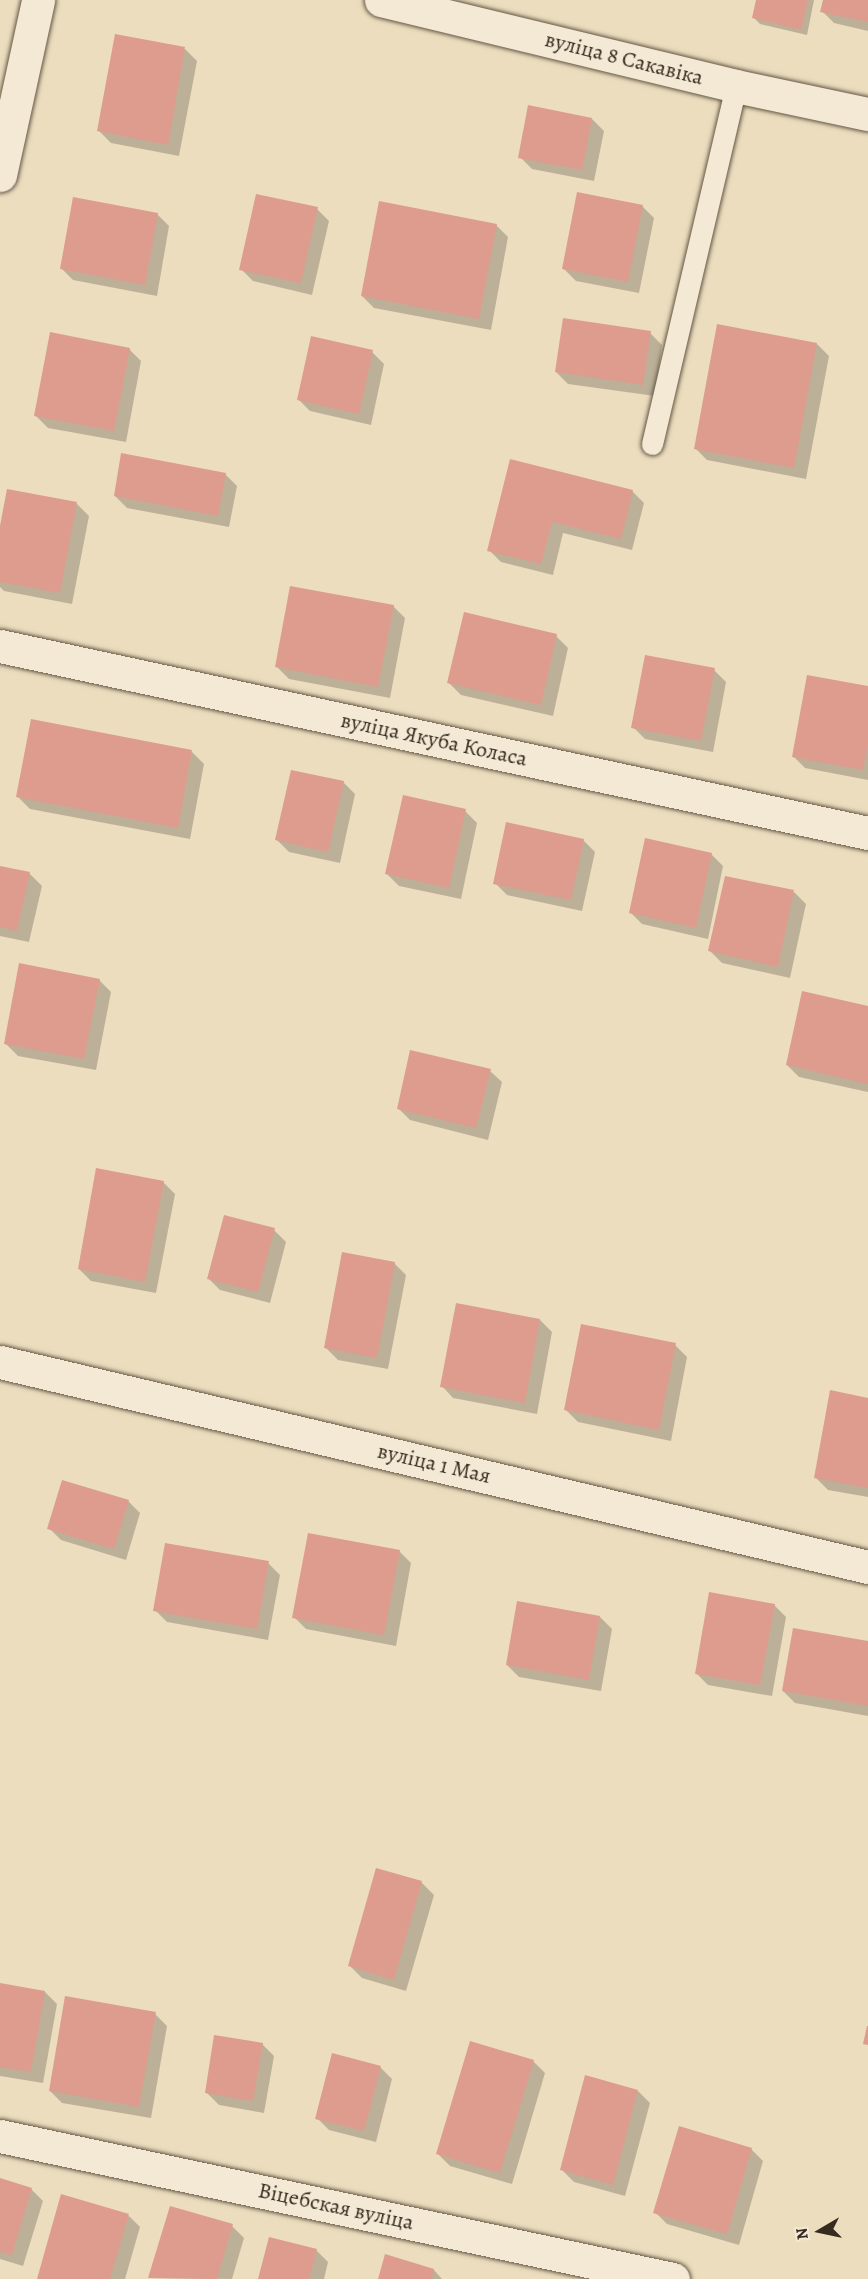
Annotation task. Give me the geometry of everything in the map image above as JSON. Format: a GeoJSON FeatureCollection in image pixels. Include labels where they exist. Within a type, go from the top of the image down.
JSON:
{"type":"FeatureCollection","features":[{"type":"Feature","properties":{"kind":"street"},"geometry":{"type":"LineString","coordinates":[[0,175],[38,0]]}},
{"type":"Feature","properties":{"kind":"street","name":"вуліца 8 Сакавіка"},"geometry":{"type":"LineString","coordinates":[[381,0],[736,87],[868,114]]}},
{"type":"Feature","properties":{"kind":"street","name":"вуліца Якуба Коласа"},"geometry":{"type":"LineString","coordinates":[[0,646],[868,833]]}},
{"type":"Feature","properties":{"kind":"street","name":"вуліца 1 Мая"},"geometry":{"type":"LineString","coordinates":[[0,1362],[868,1567]]}},
{"type":"Feature","properties":{"kind":"street","name":"Віцебская вуліца"},"geometry":{"type":"LineString","coordinates":[[0,2136],[673,2279]]}},
{"type":"Feature","properties":{"kind":"lane"},"geometry":{"type":"LineString","coordinates":[[652,444],[736,87]]}},
{"type":"Feature","properties":{"kind":"building"},"geometry":{"type":"Polygon","coordinates":[[[756,0],[808,0],[801,30],[752,18],[756,0]]]}},
{"type":"Feature","properties":{"kind":"building"},"geometry":{"type":"Polygon","coordinates":[[[823,0],[868,0],[868,22],[820,12],[823,0]]]}},
{"type":"Feature","properties":{"kind":"building"},"geometry":{"type":"Polygon","coordinates":[[[115,34],[185,47],[168,145],[97,131],[115,34]]]}},
{"type":"Feature","properties":{"kind":"building"},"geometry":{"type":"Polygon","coordinates":[[[528,105],[592,118],[582,170],[518,158],[528,105]]]}},
{"type":"Feature","properties":{"kind":"building"},"geometry":{"type":"Polygon","coordinates":[[[577,192],[643,205],[628,282],[562,269],[577,192]]]}},
{"type":"Feature","properties":{"kind":"building"},"geometry":{"type":"Polygon","coordinates":[[[256,194],[318,207],[301,283],[239,270],[256,194]]]}},
{"type":"Feature","properties":{"kind":"building"},"geometry":{"type":"Polygon","coordinates":[[[73,197],[158,213],[145,285],[60,269],[73,197]]]}},
{"type":"Feature","properties":{"kind":"building"},"geometry":{"type":"Polygon","coordinates":[[[379,201],[497,224],[479,319],[361,296],[379,201]]]}},
{"type":"Feature","properties":{"kind":"building"},"geometry":{"type":"Polygon","coordinates":[[[563,318],[651,331],[643,385],[555,372],[563,318]]]}},
{"type":"Feature","properties":{"kind":"building"},"geometry":{"type":"Polygon","coordinates":[[[717,324],[817,343],[794,468],[694,449],[717,324]]]}},
{"type":"Feature","properties":{"kind":"building"},"geometry":{"type":"Polygon","coordinates":[[[50,332],[130,348],[114,431],[34,416],[50,332]]]}},
{"type":"Feature","properties":{"kind":"building"},"geometry":{"type":"Polygon","coordinates":[[[311,336],[373,350],[359,414],[297,400],[311,336]]]}},
{"type":"Feature","properties":{"kind":"building"},"geometry":{"type":"Polygon","coordinates":[[[121,453],[226,473],[218,516],[114,496],[121,453]]]}},
{"type":"Feature","properties":{"kind":"building"},"geometry":{"type":"Polygon","coordinates":[[[510,459],[633,490],[621,539],[552,522],[541,564],[487,551],[510,459]]]}},
{"type":"Feature","properties":{"kind":"building"},"geometry":{"type":"Polygon","coordinates":[[[7,489],[77,502],[60,593],[0,582],[0,526],[7,489]]]}},
{"type":"Feature","properties":{"kind":"building"},"geometry":{"type":"Polygon","coordinates":[[[290,586],[394,605],[378,687],[275,667],[290,586]]]}},
{"type":"Feature","properties":{"kind":"building"},"geometry":{"type":"Polygon","coordinates":[[[464,612],[557,634],[541,705],[447,683],[464,612]]]}},
{"type":"Feature","properties":{"kind":"building"},"geometry":{"type":"Polygon","coordinates":[[[645,655],[715,668],[701,741],[631,728],[645,655]]]}},
{"type":"Feature","properties":{"kind":"building"},"geometry":{"type":"Polygon","coordinates":[[[807,675],[868,686],[868,744],[863,770],[792,757],[807,675]]]}},
{"type":"Feature","properties":{"kind":"building"},"geometry":{"type":"Polygon","coordinates":[[[31,719],[192,750],[178,828],[16,797],[31,719]]]}},
{"type":"Feature","properties":{"kind":"building"},"geometry":{"type":"Polygon","coordinates":[[[291,770],[344,781],[328,852],[275,840],[291,770]]]}},
{"type":"Feature","properties":{"kind":"building"},"geometry":{"type":"Polygon","coordinates":[[[403,795],[466,809],[449,888],[385,874],[403,795]]]}},
{"type":"Feature","properties":{"kind":"building"},"geometry":{"type":"Polygon","coordinates":[[[506,822],[584,839],[571,900],[493,884],[506,822]]]}},
{"type":"Feature","properties":{"kind":"building"},"geometry":{"type":"Polygon","coordinates":[[[645,838],[712,853],[696,928],[629,913],[645,838]]]}},
{"type":"Feature","properties":{"kind":"building"},"geometry":{"type":"Polygon","coordinates":[[[0,866],[30,872],[17,931],[0,927],[0,866]]]}},
{"type":"Feature","properties":{"kind":"building"},"geometry":{"type":"Polygon","coordinates":[[[725,876],[794,890],[778,967],[708,951],[725,876]]]}},
{"type":"Feature","properties":{"kind":"building"},"geometry":{"type":"Polygon","coordinates":[[[19,963],[100,979],[84,1059],[4,1044],[19,963]]]}},
{"type":"Feature","properties":{"kind":"building"},"geometry":{"type":"Polygon","coordinates":[[[802,991],[868,1006],[868,1084],[786,1065],[802,991]]]}},
{"type":"Feature","properties":{"kind":"building"},"geometry":{"type":"Polygon","coordinates":[[[410,1050],[491,1069],[476,1128],[397,1109],[410,1050]]]}},
{"type":"Feature","properties":{"kind":"building"},"geometry":{"type":"Polygon","coordinates":[[[96,1168],[164,1181],[145,1282],[78,1269],[96,1168]]]}},
{"type":"Feature","properties":{"kind":"building"},"geometry":{"type":"Polygon","coordinates":[[[224,1215],[275,1228],[258,1292],[207,1279],[224,1215]]]}},
{"type":"Feature","properties":{"kind":"building"},"geometry":{"type":"Polygon","coordinates":[[[342,1252],[395,1262],[377,1358],[324,1348],[342,1252]]]}},
{"type":"Feature","properties":{"kind":"building"},"geometry":{"type":"Polygon","coordinates":[[[456,1303],[540,1319],[525,1403],[440,1387],[456,1303]]]}},
{"type":"Feature","properties":{"kind":"building"},"geometry":{"type":"Polygon","coordinates":[[[581,1324],[676,1343],[659,1430],[564,1410],[581,1324]]]}},
{"type":"Feature","properties":{"kind":"building"},"geometry":{"type":"Polygon","coordinates":[[[830,1390],[868,1398],[868,1488],[814,1478],[830,1390]]]}},
{"type":"Feature","properties":{"kind":"building"},"geometry":{"type":"Polygon","coordinates":[[[62,1480],[129,1500],[114,1549],[47,1529],[62,1480]]]}},
{"type":"Feature","properties":{"kind":"building"},"geometry":{"type":"Polygon","coordinates":[[[308,1533],[400,1550],[384,1635],[292,1618],[308,1533]]]}},
{"type":"Feature","properties":{"kind":"building"},"geometry":{"type":"Polygon","coordinates":[[[165,1543],[269,1561],[257,1629],[153,1611],[165,1543]]]}},
{"type":"Feature","properties":{"kind":"building"},"geometry":{"type":"Polygon","coordinates":[[[709,1592],[775,1604],[760,1685],[695,1674],[709,1592]]]}},
{"type":"Feature","properties":{"kind":"building"},"geometry":{"type":"Polygon","coordinates":[[[517,1601],[600,1616],[589,1680],[506,1665],[517,1601]]]}},
{"type":"Feature","properties":{"kind":"building"},"geometry":{"type":"Polygon","coordinates":[[[793,1628],[868,1641],[868,1706],[782,1691],[793,1628]]]}},
{"type":"Feature","properties":{"kind":"building"},"geometry":{"type":"Polygon","coordinates":[[[376,1868],[422,1881],[394,1980],[348,1966],[376,1868]]]}},
{"type":"Feature","properties":{"kind":"building"},"geometry":{"type":"Polygon","coordinates":[[[0,1983],[45,1991],[31,2072],[0,2067],[0,1983]]]}},
{"type":"Feature","properties":{"kind":"building"},"geometry":{"type":"Polygon","coordinates":[[[65,1996],[156,2012],[139,2107],[49,2091],[65,1996]]]}},
{"type":"Feature","properties":{"kind":"building"},"geometry":{"type":"Polygon","coordinates":[[[868,2026],[868,2045],[863,2044],[868,2026]]]}},
{"type":"Feature","properties":{"kind":"building"},"geometry":{"type":"Polygon","coordinates":[[[214,2035],[263,2043],[253,2101],[205,2093],[214,2035]]]}},
{"type":"Feature","properties":{"kind":"building"},"geometry":{"type":"Polygon","coordinates":[[[470,2041],[534,2060],[500,2173],[436,2154],[470,2041]]]}},
{"type":"Feature","properties":{"kind":"building"},"geometry":{"type":"Polygon","coordinates":[[[332,2053],[381,2066],[364,2131],[315,2119],[332,2053]]]}},
{"type":"Feature","properties":{"kind":"building"},"geometry":{"type":"Polygon","coordinates":[[[585,2075],[638,2090],[613,2185],[560,2170],[585,2075]]]}},
{"type":"Feature","properties":{"kind":"building"},"geometry":{"type":"Polygon","coordinates":[[[679,2126],[752,2148],[727,2234],[653,2213],[679,2126]]]}},
{"type":"Feature","properties":{"kind":"building"},"geometry":{"type":"Polygon","coordinates":[[[0,2178],[32,2188],[12,2255],[0,2252],[0,2178]]]}},
{"type":"Feature","properties":{"kind":"building"},"geometry":{"type":"Polygon","coordinates":[[[61,2194],[129,2214],[110,2279],[37,2279],[61,2194]]]}},
{"type":"Feature","properties":{"kind":"building"},"geometry":{"type":"Polygon","coordinates":[[[170,2206],[233,2224],[217,2279],[148,2278],[170,2206]]]}},
{"type":"Feature","properties":{"kind":"building"},"geometry":{"type":"Polygon","coordinates":[[[269,2237],[317,2249],[309,2279],[258,2279],[269,2237]]]}},
{"type":"Feature","properties":{"kind":"building"},"geometry":{"type":"Polygon","coordinates":[[[385,2254],[434,2269],[432,2279],[378,2279],[385,2254]]]}}]}
